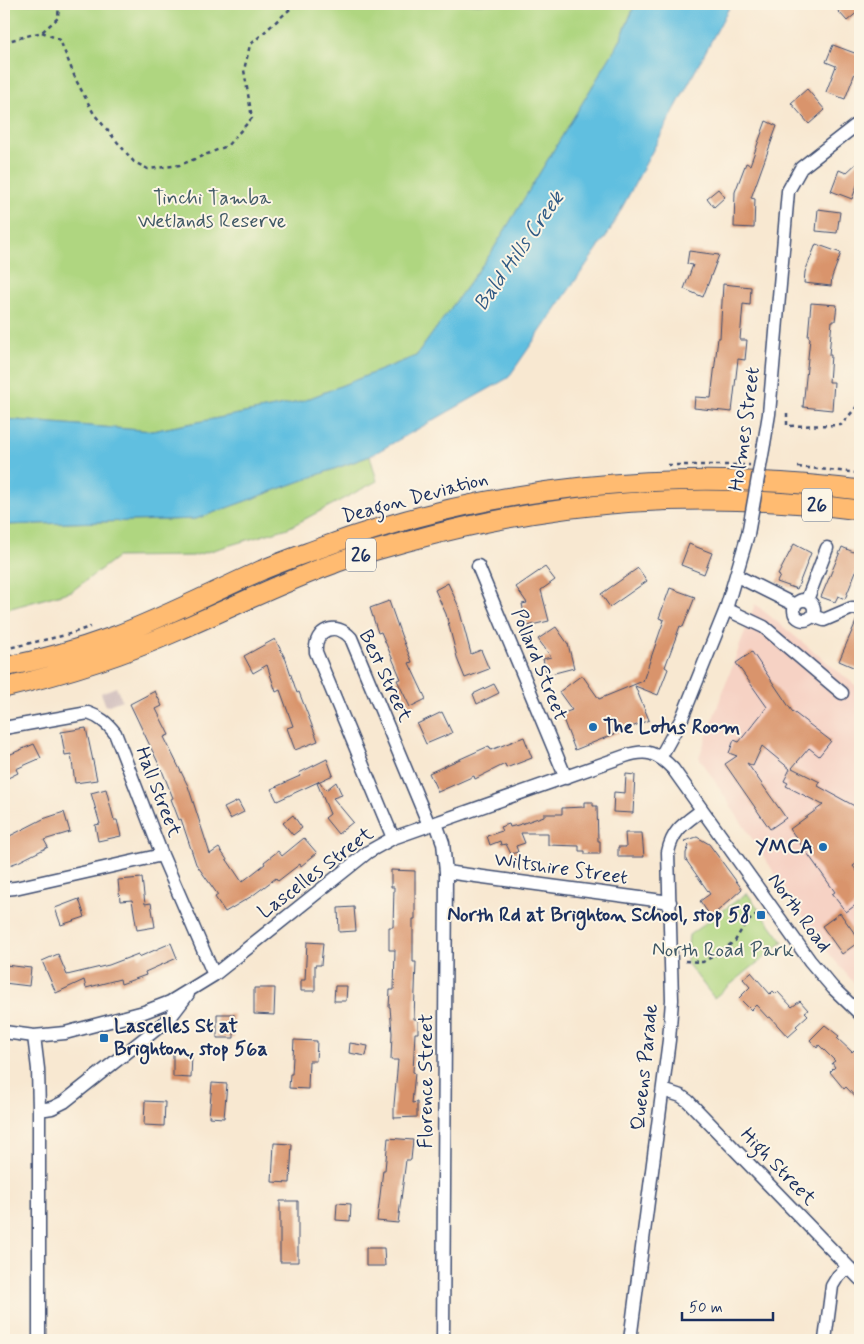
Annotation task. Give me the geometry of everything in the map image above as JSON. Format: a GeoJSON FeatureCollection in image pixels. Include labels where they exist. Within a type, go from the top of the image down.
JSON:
{"type":"FeatureCollection","features":[{"type":"Feature","properties":{"kind":"highway","name":"Deagon Deviation"},"geometry":{"type":"LineString","coordinates":[[4,667],[68,652],[116,636],[264,569],[323,547],[428,514],[490,500],[567,488],[678,480],[774,481],[860,490]]}},
{"type":"Feature","properties":{"kind":"highway","name":"Deagon Deviation"},"geometry":{"type":"LineString","coordinates":[[4,688],[78,669],[110,658],[176,632],[292,580],[334,564],[409,541],[478,523],[582,506],[677,500],[774,502],[860,510]]}},
{"type":"Feature","properties":{"kind":"street","name":"Holmes Street"},"geometry":{"type":"LineString","coordinates":[[660,758],[682,718],[726,609],[748,534],[769,414],[788,191],[801,168],[860,122]]}},
{"type":"Feature","properties":{"kind":"street"},"geometry":{"type":"LineString","coordinates":[[827,548],[801,603],[794,611],[798,618],[807,620],[813,616],[824,620],[852,608],[860,609]]}},
{"type":"Feature","properties":{"kind":"street","name":"Pollard Street"},"geometry":{"type":"LineString","coordinates":[[478,566],[566,778]]}},
{"type":"Feature","properties":{"kind":"street"},"geometry":{"type":"LineString","coordinates":[[737,576],[801,603]]}},
{"type":"Feature","properties":{"kind":"street"},"geometry":{"type":"LineString","coordinates":[[726,609],[764,627],[842,693]]}},
{"type":"Feature","properties":{"kind":"street","name":"Best Street"},"geometry":{"type":"LineString","coordinates":[[393,838],[316,652],[317,637],[330,629],[346,632],[350,638],[432,824]]}},
{"type":"Feature","properties":{"kind":"street","name":"Hall Street"},"geometry":{"type":"LineString","coordinates":[[4,728],[88,713],[99,716],[114,733],[162,855],[214,975]]}},
{"type":"Feature","properties":{"kind":"street","name":"Lascelles Street"},"geometry":{"type":"LineString","coordinates":[[4,1032],[34,1036],[65,1033],[144,1012],[170,1002],[214,975],[368,852],[393,838],[636,752],[646,752],[660,758]]}},
{"type":"Feature","properties":{"kind":"street","name":"North Road"},"geometry":{"type":"LineString","coordinates":[[660,758],[673,769],[815,967],[833,988],[860,1014]]}},
{"type":"Feature","properties":{"kind":"street","name":"Queens Parade"},"geometry":{"type":"LineString","coordinates":[[630,1340],[669,1040],[672,1000],[668,852],[670,843],[678,829],[702,810]]}},
{"type":"Feature","properties":{"kind":"street","name":"Florence Street"},"geometry":{"type":"LineString","coordinates":[[432,824],[443,843],[446,872],[442,1340]]}},
{"type":"Feature","properties":{"kind":"street"},"geometry":{"type":"LineString","coordinates":[[4,889],[162,855]]}},
{"type":"Feature","properties":{"kind":"street","name":"Wiltshire Street"},"geometry":{"type":"LineString","coordinates":[[446,872],[670,902]]}},
{"type":"Feature","properties":{"kind":"street"},"geometry":{"type":"LineString","coordinates":[[39,1110],[59,1106],[104,1071],[169,1019],[192,988]]}},
{"type":"Feature","properties":{"kind":"street"},"geometry":{"type":"LineString","coordinates":[[34,1036],[38,1069],[39,1110],[39,1340]]}},
{"type":"Feature","properties":{"kind":"street","name":"High Street"},"geometry":{"type":"LineString","coordinates":[[663,1090],[681,1096],[688,1101],[860,1279]]}},
{"type":"Feature","properties":{"kind":"street"},"geometry":{"type":"LineString","coordinates":[[825,1340],[832,1286],[838,1276],[848,1267]]}},
{"type":"Feature","properties":{"kind":"path"},"geometry":{"type":"LineString","coordinates":[[4,42],[42,32],[58,18],[59,4]]}},
{"type":"Feature","properties":{"kind":"path"},"geometry":{"type":"LineString","coordinates":[[42,32],[60,40],[76,80],[94,114],[134,162],[148,168],[180,165],[227,146],[252,118],[244,70],[250,45],[289,10],[299,4]]}},
{"type":"Feature","properties":{"kind":"path"},"geometry":{"type":"LineString","coordinates":[[787,413],[786,426],[841,425],[860,403]]}},
{"type":"Feature","properties":{"kind":"path"},"geometry":{"type":"LineString","coordinates":[[793,467],[860,473]]}},
{"type":"Feature","properties":{"kind":"path"},"geometry":{"type":"LineString","coordinates":[[685,961],[703,962],[717,954],[735,941],[745,924],[757,914]]}},
{"type":"Feature","properties":{"kind":"shaded area"},"geometry":{"type":"Polygon","coordinates":[[[755,604],[860,689],[860,990],[820,943],[699,757],[755,604]]]}},
{"type":"Feature","properties":{"kind":"shaded area"},"geometry":{"type":"Polygon","coordinates":[[[116,687],[122,700],[106,706],[101,693],[116,687]]]}},
{"type":"Feature","properties":{"kind":"green space","name":"Tinchi Tamba Wetlands Reserve"},"geometry":{"type":"Polygon","coordinates":[[[4,4],[635,4],[620,41],[491,253],[416,356],[300,402],[152,431],[4,419],[4,4]]]}},
{"type":"Feature","properties":{"kind":"green space"},"geometry":{"type":"Polygon","coordinates":[[[370,456],[377,481],[288,528],[193,556],[117,557],[72,591],[4,610],[4,525],[196,519],[370,456]]]}},
{"type":"Feature","properties":{"kind":"green space","name":"North Road Park"},"geometry":{"type":"Polygon","coordinates":[[[747,893],[783,942],[714,998],[687,963],[689,935],[747,893]]]}},
{"type":"Feature","properties":{"kind":"water","name":"Bald Hills Creek"},"geometry":{"type":"Polygon","coordinates":[[[635,4],[731,4],[609,232],[508,378],[370,456],[196,519],[4,525],[4,419],[152,431],[300,402],[416,356],[491,253],[620,41],[635,4]]]}},
{"type":"Feature","properties":{"kind":"building"},"geometry":{"type":"Polygon","coordinates":[[[832,4],[860,4],[860,10],[847,21],[832,4]]]}},
{"type":"Feature","properties":{"kind":"building"},"geometry":{"type":"Polygon","coordinates":[[[833,45],[860,55],[860,75],[855,73],[845,99],[826,92],[836,66],[826,62],[833,45]]]}},
{"type":"Feature","properties":{"kind":"building"},"geometry":{"type":"Polygon","coordinates":[[[807,89],[825,110],[809,124],[791,103],[807,89]]]}},
{"type":"Feature","properties":{"kind":"building"},"geometry":{"type":"Polygon","coordinates":[[[766,121],[777,126],[751,198],[755,199],[754,228],[734,227],[735,192],[746,163],[750,165],[766,121]]]}},
{"type":"Feature","properties":{"kind":"building"},"geometry":{"type":"Polygon","coordinates":[[[860,160],[860,177],[852,199],[831,191],[839,170],[846,173],[860,160]]]}},
{"type":"Feature","properties":{"kind":"building"},"geometry":{"type":"Polygon","coordinates":[[[718,189],[725,197],[714,207],[707,198],[718,189]]]}},
{"type":"Feature","properties":{"kind":"building"},"geometry":{"type":"Polygon","coordinates":[[[818,209],[840,212],[837,233],[816,231],[818,209]]]}},
{"type":"Feature","properties":{"kind":"building"},"geometry":{"type":"Polygon","coordinates":[[[816,244],[841,253],[832,277],[831,286],[804,283],[805,272],[816,244]]]}},
{"type":"Feature","properties":{"kind":"building"},"geometry":{"type":"Polygon","coordinates":[[[689,251],[719,255],[703,297],[684,289],[693,265],[687,264],[689,251]]]}},
{"type":"Feature","properties":{"kind":"building"},"geometry":{"type":"Polygon","coordinates":[[[723,284],[751,287],[750,305],[743,304],[740,340],[747,340],[745,360],[738,359],[732,412],[694,408],[695,397],[711,398],[718,338],[720,338],[723,284]]]}},
{"type":"Feature","properties":{"kind":"building"},"geometry":{"type":"Polygon","coordinates":[[[811,303],[837,305],[835,321],[832,321],[829,355],[831,355],[829,382],[834,382],[832,410],[803,407],[810,338],[808,337],[811,303]]]}},
{"type":"Feature","properties":{"kind":"building"},"geometry":{"type":"Polygon","coordinates":[[[689,544],[712,553],[704,574],[681,565],[689,544]]]}},
{"type":"Feature","properties":{"kind":"building"},"geometry":{"type":"Polygon","coordinates":[[[794,544],[811,553],[797,589],[777,582],[780,576],[778,575],[794,544]]]}},
{"type":"Feature","properties":{"kind":"building"},"geometry":{"type":"Polygon","coordinates":[[[842,547],[860,555],[860,561],[845,599],[838,596],[835,602],[821,597],[842,547]]]}},
{"type":"Feature","properties":{"kind":"building"},"geometry":{"type":"Polygon","coordinates":[[[545,567],[555,580],[541,590],[549,621],[527,626],[522,604],[527,603],[516,587],[545,567]]]}},
{"type":"Feature","properties":{"kind":"building"},"geometry":{"type":"Polygon","coordinates":[[[638,568],[647,581],[610,607],[601,594],[638,568]]]}},
{"type":"Feature","properties":{"kind":"building"},"geometry":{"type":"Polygon","coordinates":[[[448,583],[458,605],[471,654],[481,650],[489,669],[465,678],[458,661],[446,614],[435,590],[448,583]]]}},
{"type":"Feature","properties":{"kind":"building"},"geometry":{"type":"Polygon","coordinates":[[[670,588],[695,597],[683,627],[680,626],[665,667],[668,669],[658,695],[635,686],[649,720],[575,750],[561,714],[572,710],[559,692],[582,675],[599,699],[643,681],[664,620],[659,618],[670,588]]]}},
{"type":"Feature","properties":{"kind":"building"},"geometry":{"type":"Polygon","coordinates":[[[389,601],[412,662],[409,663],[426,699],[410,707],[397,680],[401,679],[381,632],[378,633],[370,608],[389,601]]]}},
{"type":"Feature","properties":{"kind":"building"},"geometry":{"type":"Polygon","coordinates":[[[858,617],[860,617],[860,670],[839,661],[858,617]]]}},
{"type":"Feature","properties":{"kind":"building"},"geometry":{"type":"Polygon","coordinates":[[[556,627],[568,644],[574,668],[547,675],[543,659],[551,657],[538,639],[556,627]]]}},
{"type":"Feature","properties":{"kind":"building"},"geometry":{"type":"Polygon","coordinates":[[[275,639],[286,660],[297,693],[299,692],[318,741],[295,750],[287,728],[293,726],[280,690],[276,692],[267,665],[253,673],[244,656],[275,639]]]}},
{"type":"Feature","properties":{"kind":"building"},"geometry":{"type":"Polygon","coordinates":[[[752,652],[792,711],[831,741],[819,756],[809,748],[792,768],[820,782],[818,786],[860,809],[860,861],[853,866],[860,875],[860,902],[846,912],[832,894],[835,892],[790,829],[823,805],[786,786],[788,783],[784,781],[790,769],[762,746],[753,766],[747,763],[786,818],[770,829],[725,764],[737,756],[729,753],[734,740],[739,742],[767,707],[736,663],[752,652]]]}},
{"type":"Feature","properties":{"kind":"building"},"geometry":{"type":"Polygon","coordinates":[[[494,684],[499,693],[477,704],[473,694],[494,684]]]}},
{"type":"Feature","properties":{"kind":"building"},"geometry":{"type":"Polygon","coordinates":[[[155,691],[162,706],[156,709],[169,735],[164,737],[188,786],[210,854],[219,848],[242,882],[278,851],[282,856],[304,838],[317,853],[278,881],[276,878],[252,896],[225,912],[215,897],[218,895],[196,864],[163,773],[130,704],[155,691]]]}},
{"type":"Feature","properties":{"kind":"building"},"geometry":{"type":"Polygon","coordinates":[[[442,712],[452,733],[426,744],[417,724],[442,712]]]}},
{"type":"Feature","properties":{"kind":"building"},"geometry":{"type":"Polygon","coordinates":[[[86,728],[97,780],[75,783],[71,754],[65,755],[61,732],[86,728]]]}},
{"type":"Feature","properties":{"kind":"building"},"geometry":{"type":"Polygon","coordinates":[[[524,737],[532,758],[506,768],[505,764],[475,779],[474,776],[438,792],[429,773],[489,746],[491,750],[524,737]]]}},
{"type":"Feature","properties":{"kind":"building"},"geometry":{"type":"Polygon","coordinates":[[[34,744],[41,758],[16,769],[18,773],[4,780],[4,757],[34,744]]]}},
{"type":"Feature","properties":{"kind":"building"},"geometry":{"type":"Polygon","coordinates":[[[327,759],[333,775],[277,801],[271,789],[300,776],[299,773],[327,759]]]}},
{"type":"Feature","properties":{"kind":"building"},"geometry":{"type":"Polygon","coordinates":[[[626,774],[635,775],[633,813],[613,812],[614,792],[625,793],[626,774]]]}},
{"type":"Feature","properties":{"kind":"building"},"geometry":{"type":"Polygon","coordinates":[[[319,781],[326,790],[336,782],[342,795],[333,798],[353,822],[338,834],[325,818],[330,814],[317,783],[319,781]]]}},
{"type":"Feature","properties":{"kind":"building"},"geometry":{"type":"Polygon","coordinates":[[[106,789],[114,820],[117,820],[121,836],[98,841],[95,825],[100,824],[91,793],[106,789]]]}},
{"type":"Feature","properties":{"kind":"building"},"geometry":{"type":"Polygon","coordinates":[[[238,801],[244,812],[230,819],[224,808],[238,801]]]}},
{"type":"Feature","properties":{"kind":"building"},"geometry":{"type":"Polygon","coordinates":[[[584,802],[593,802],[593,806],[597,806],[600,854],[585,854],[585,851],[579,851],[579,846],[548,845],[548,833],[521,833],[525,843],[516,846],[518,852],[511,854],[506,844],[501,845],[500,841],[490,845],[487,836],[502,831],[500,827],[509,824],[510,827],[518,825],[544,816],[544,814],[562,814],[562,808],[584,807],[584,802]]]}},
{"type":"Feature","properties":{"kind":"building"},"geometry":{"type":"Polygon","coordinates":[[[64,812],[70,832],[44,840],[48,847],[4,867],[4,839],[43,819],[64,812]]]}},
{"type":"Feature","properties":{"kind":"building"},"geometry":{"type":"Polygon","coordinates":[[[293,815],[302,828],[293,835],[283,823],[293,815]]]}},
{"type":"Feature","properties":{"kind":"building"},"geometry":{"type":"Polygon","coordinates":[[[625,833],[642,833],[644,857],[618,857],[618,847],[626,847],[625,833]]]}},
{"type":"Feature","properties":{"kind":"building"},"geometry":{"type":"Polygon","coordinates":[[[697,837],[709,844],[742,889],[711,917],[700,901],[710,894],[686,860],[689,846],[684,841],[697,837]]]}},
{"type":"Feature","properties":{"kind":"building"},"geometry":{"type":"Polygon","coordinates":[[[391,870],[415,871],[415,919],[413,919],[413,962],[416,962],[414,1019],[418,1019],[418,1033],[415,1033],[413,1072],[415,1073],[412,1103],[417,1102],[417,1117],[394,1118],[398,1060],[391,1060],[392,1033],[389,1007],[390,990],[394,990],[395,950],[389,950],[389,927],[393,927],[394,887],[391,887],[391,870]]]}},
{"type":"Feature","properties":{"kind":"building"},"geometry":{"type":"Polygon","coordinates":[[[142,878],[145,904],[151,903],[155,927],[137,930],[132,900],[120,901],[118,880],[142,878]]]}},
{"type":"Feature","properties":{"kind":"building"},"geometry":{"type":"Polygon","coordinates":[[[79,899],[85,917],[61,925],[55,908],[79,899]]]}},
{"type":"Feature","properties":{"kind":"building"},"geometry":{"type":"Polygon","coordinates":[[[354,907],[356,931],[339,932],[338,908],[354,907]]]}},
{"type":"Feature","properties":{"kind":"building"},"geometry":{"type":"Polygon","coordinates":[[[840,913],[860,941],[842,954],[822,926],[840,913]]]}},
{"type":"Feature","properties":{"kind":"building"},"geometry":{"type":"Polygon","coordinates":[[[307,942],[323,943],[321,965],[315,965],[315,991],[301,991],[301,980],[305,980],[307,942]]]}},
{"type":"Feature","properties":{"kind":"building"},"geometry":{"type":"Polygon","coordinates":[[[171,943],[177,958],[145,972],[146,975],[121,984],[120,979],[86,988],[84,980],[56,993],[42,961],[58,954],[67,975],[109,965],[138,954],[139,957],[171,943]]]}},
{"type":"Feature","properties":{"kind":"building"},"geometry":{"type":"Polygon","coordinates":[[[5,965],[31,968],[29,986],[4,983],[5,965]]]}},
{"type":"Feature","properties":{"kind":"building"},"geometry":{"type":"Polygon","coordinates":[[[751,972],[770,994],[773,991],[776,994],[778,992],[792,1007],[800,1001],[808,1010],[805,1012],[808,1015],[788,1037],[756,1005],[751,1010],[739,998],[750,987],[743,979],[751,972]]]}},
{"type":"Feature","properties":{"kind":"building"},"geometry":{"type":"Polygon","coordinates":[[[335,986],[347,986],[346,1001],[334,1001],[335,986]]]}},
{"type":"Feature","properties":{"kind":"building"},"geometry":{"type":"Polygon","coordinates":[[[254,988],[275,988],[274,1015],[254,1014],[254,988]]]}},
{"type":"Feature","properties":{"kind":"building"},"geometry":{"type":"Polygon","coordinates":[[[217,1014],[234,1014],[234,1038],[217,1038],[217,1014]]]}},
{"type":"Feature","properties":{"kind":"building"},"geometry":{"type":"Polygon","coordinates":[[[825,1025],[839,1036],[837,1038],[852,1052],[854,1050],[860,1057],[860,1102],[846,1087],[844,1089],[830,1072],[835,1067],[832,1063],[835,1061],[819,1045],[817,1048],[810,1040],[825,1025]]]}},
{"type":"Feature","properties":{"kind":"building"},"geometry":{"type":"Polygon","coordinates":[[[294,1040],[317,1041],[316,1061],[309,1061],[308,1089],[289,1088],[290,1074],[292,1074],[294,1040]]]}},
{"type":"Feature","properties":{"kind":"building"},"geometry":{"type":"Polygon","coordinates":[[[350,1043],[368,1046],[366,1056],[349,1053],[350,1043]]]}},
{"type":"Feature","properties":{"kind":"building"},"geometry":{"type":"Polygon","coordinates":[[[173,1053],[192,1054],[191,1078],[173,1077],[173,1053]]]}},
{"type":"Feature","properties":{"kind":"building"},"geometry":{"type":"Polygon","coordinates":[[[212,1083],[227,1084],[224,1118],[209,1117],[212,1083]]]}},
{"type":"Feature","properties":{"kind":"building"},"geometry":{"type":"Polygon","coordinates":[[[145,1101],[165,1102],[164,1126],[144,1125],[145,1101]]]}},
{"type":"Feature","properties":{"kind":"building"},"geometry":{"type":"Polygon","coordinates":[[[388,1138],[413,1140],[411,1160],[406,1160],[398,1223],[377,1221],[388,1138]]]}},
{"type":"Feature","properties":{"kind":"building"},"geometry":{"type":"Polygon","coordinates":[[[274,1143],[292,1144],[290,1183],[272,1182],[274,1143]]]}},
{"type":"Feature","properties":{"kind":"building"},"geometry":{"type":"Polygon","coordinates":[[[280,1201],[298,1201],[298,1262],[280,1262],[280,1201]]]}},
{"type":"Feature","properties":{"kind":"building"},"geometry":{"type":"Polygon","coordinates":[[[337,1203],[351,1204],[350,1221],[336,1220],[337,1203]]]}},
{"type":"Feature","properties":{"kind":"building"},"geometry":{"type":"Polygon","coordinates":[[[366,1248],[384,1248],[385,1266],[366,1266],[366,1248]]]}},
{"type":"Feature","properties":{"kind":"place","name":"The Lotus Room"},"geometry":{"type":"Point","coordinates":[593,727]}},
{"type":"Feature","properties":{"kind":"place","name":"YMCA"},"geometry":{"type":"Point","coordinates":[823,847]}},
{"type":"Feature","properties":{"kind":"place","name":"North Rd at Brighton School, stop 58"},"geometry":{"type":"Point","coordinates":[761,915]}},
{"type":"Feature","properties":{"kind":"place","name":"Lascelles St at Brighton, stop 56a"},"geometry":{"type":"Point","coordinates":[104,1038]}}]}
